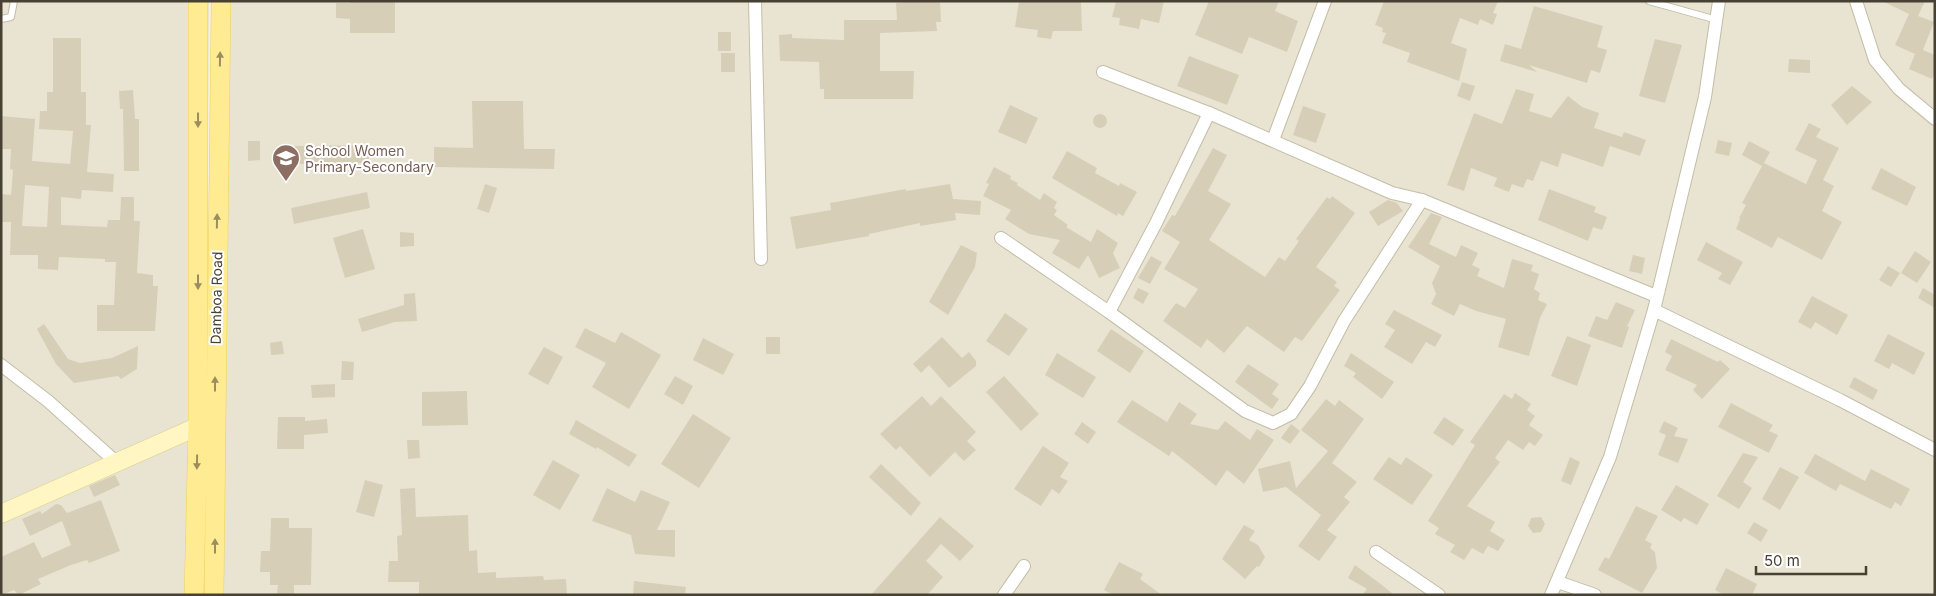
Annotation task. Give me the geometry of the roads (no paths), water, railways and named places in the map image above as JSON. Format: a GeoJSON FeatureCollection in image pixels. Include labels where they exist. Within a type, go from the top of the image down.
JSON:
{"type":"FeatureCollection","features":[{"type":"Feature","properties":{"kind":"main road","name":"Damboa Road"},"geometry":{"type":"LineString","coordinates":[[194,595],[198,427],[198,1]]}},
{"type":"Feature","properties":{"kind":"main road","name":"Damboa Road"},"geometry":{"type":"LineString","coordinates":[[214,595],[221,1]]}},
{"type":"Feature","properties":{"kind":"street"},"geometry":{"type":"LineString","coordinates":[[754,1],[761,259]]}},
{"type":"Feature","properties":{"kind":"street"},"geometry":{"type":"LineString","coordinates":[[1273,140],[1325,1]]}},
{"type":"Feature","properties":{"kind":"street"},"geometry":{"type":"LineString","coordinates":[[1551,595],[1610,457],[1654,310],[1705,97],[1720,1]]}},
{"type":"Feature","properties":{"kind":"street"},"geometry":{"type":"LineString","coordinates":[[1856,1],[1875,60],[1899,89],[1935,119]]}},
{"type":"Feature","properties":{"kind":"street"},"geometry":{"type":"LineString","coordinates":[[1103,72],[1209,113],[1392,192],[1422,200],[1656,296]]}},
{"type":"Feature","properties":{"kind":"street"},"geometry":{"type":"LineString","coordinates":[[1109,312],[1156,223],[1209,113]]}},
{"type":"Feature","properties":{"kind":"street"},"geometry":{"type":"LineString","coordinates":[[1001,238],[1109,312],[1245,411],[1273,423],[1291,414],[1306,393],[1344,321],[1422,200]]}},
{"type":"Feature","properties":{"kind":"street"},"geometry":{"type":"LineString","coordinates":[[1654,310],[1840,400],[1935,450]]}},
{"type":"Feature","properties":{"kind":"street"},"geometry":{"type":"LineString","coordinates":[[1,365],[48,401],[116,462]]}},
{"type":"Feature","properties":{"kind":"street"},"geometry":{"type":"LineString","coordinates":[[1,514],[215,419]]}},
{"type":"Feature","properties":{"kind":"street"},"geometry":{"type":"LineString","coordinates":[[1376,552],[1440,595]]}},
{"type":"Feature","properties":{"kind":"street"},"geometry":{"type":"LineString","coordinates":[[1004,595],[1024,566]]}},
{"type":"Feature","properties":{"kind":"street"},"geometry":{"type":"LineString","coordinates":[[1558,582],[1595,595]]}},
{"type":"Feature","properties":{"kind":"lane"},"geometry":{"type":"LineString","coordinates":[[1,19],[12,17],[14,1]]}},
{"type":"Feature","properties":{"kind":"lane"},"geometry":{"type":"LineString","coordinates":[[1649,1],[1717,20]]}},
{"type":"Feature","properties":{"kind":"place","name":"School Women Primary-Secondary"},"geometry":{"type":"Point","coordinates":[286,182]}}]}
